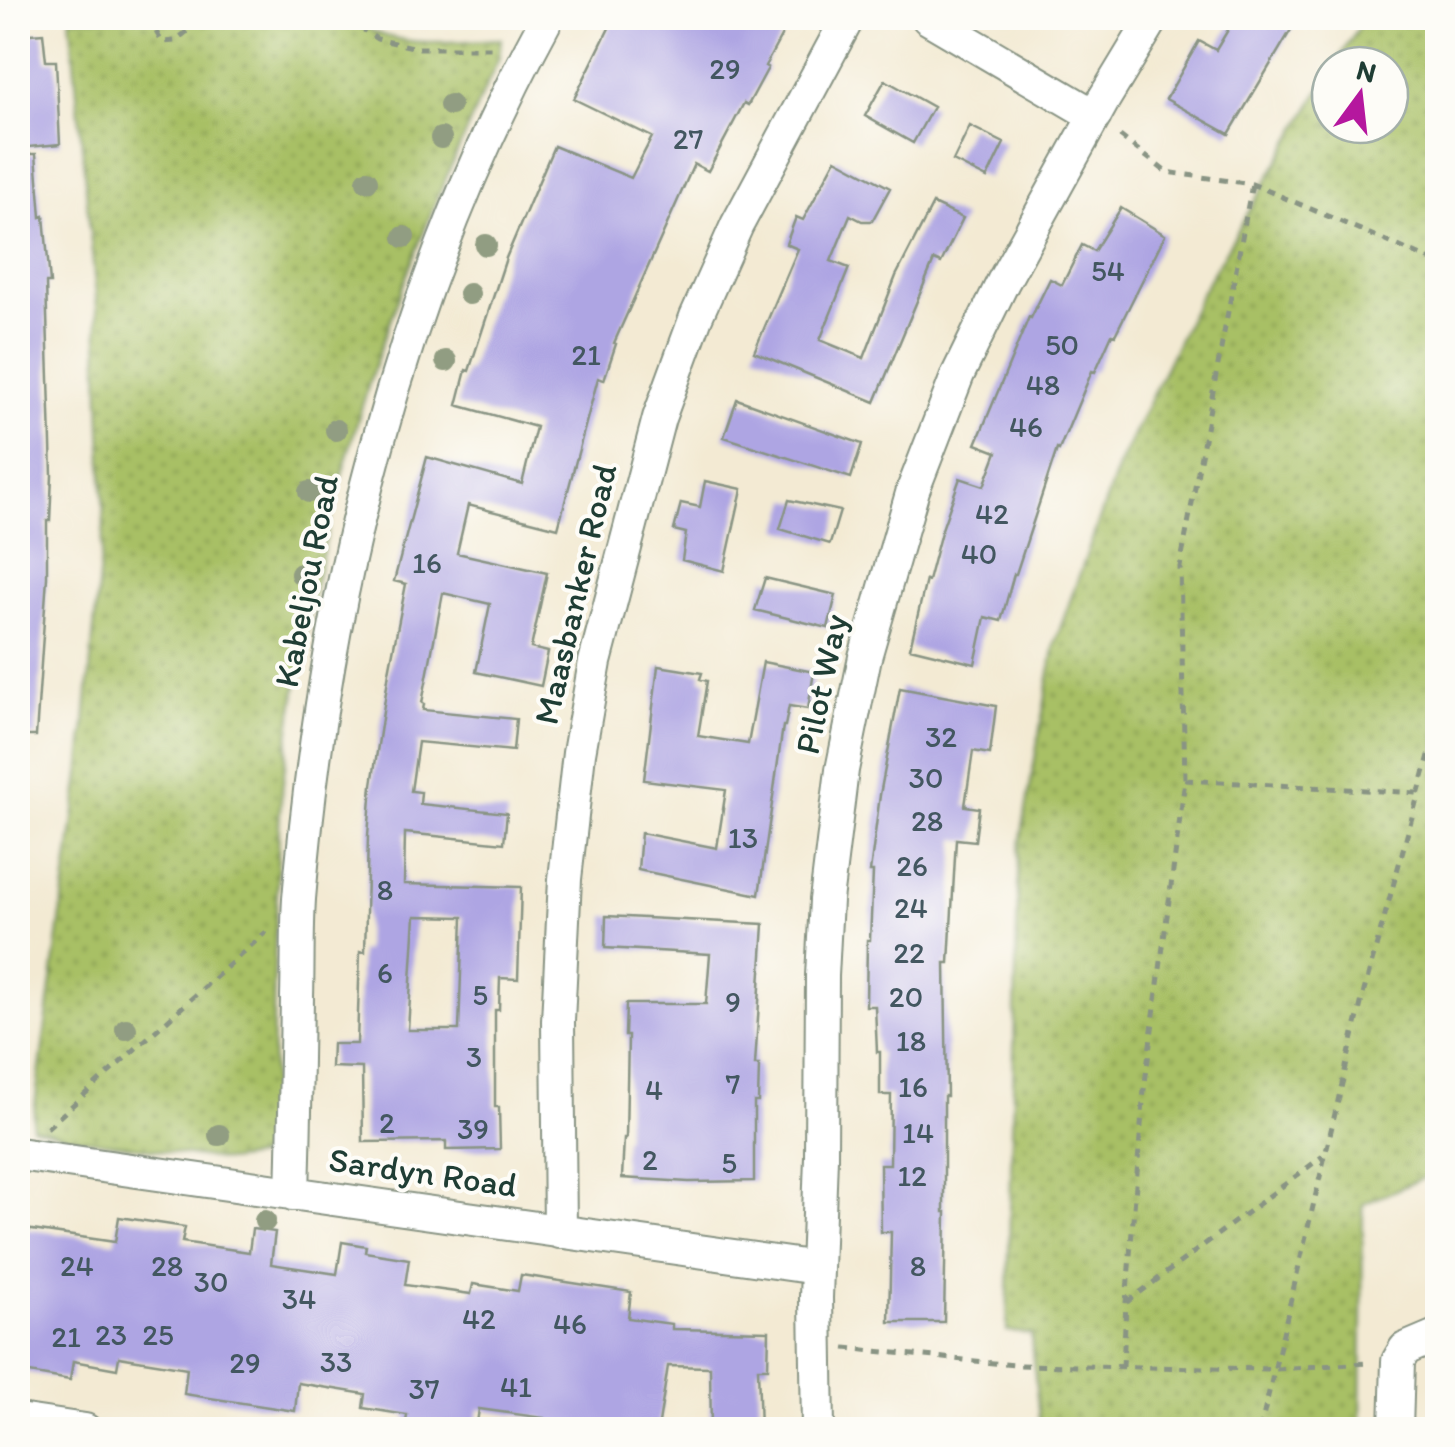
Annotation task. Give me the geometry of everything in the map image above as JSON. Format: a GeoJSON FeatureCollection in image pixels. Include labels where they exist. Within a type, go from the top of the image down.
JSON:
{"type":"FeatureCollection","features":[{"type":"Feature","properties":{"kind":"street","name":"Kabeljou Road"},"geometry":{"type":"LineString","coordinates":[[293,1194],[299,902],[336,616],[371,464],[416,314],[467,184],[547,18]]}},
{"type":"Feature","properties":{"kind":"street","name":"Maasbanker Road"},"geometry":{"type":"LineString","coordinates":[[560,1232],[558,1021],[565,878],[579,752],[595,662],[659,418],[696,317],[737,225],[848,18]]}},
{"type":"Feature","properties":{"kind":"street"},"geometry":{"type":"LineString","coordinates":[[928,18],[1095,116]]}},
{"type":"Feature","properties":{"kind":"street","name":"Pilot Way"},"geometry":{"type":"LineString","coordinates":[[818,1430],[817,1268],[826,900],[842,770],[865,657],[913,490],[958,374],[1003,282],[1153,18]]}},
{"type":"Feature","properties":{"kind":"street","name":"Sardyn Road"},"geometry":{"type":"LineString","coordinates":[[18,1154],[817,1268]]}},
{"type":"Feature","properties":{"kind":"street"},"geometry":{"type":"LineString","coordinates":[[1396,1430],[1398,1362],[1406,1349],[1438,1335]]}},
{"type":"Feature","properties":{"kind":"street"},"geometry":{"type":"LineString","coordinates":[[18,1420],[84,1430]]}},
{"type":"Feature","properties":{"kind":"path"},"geometry":{"type":"LineString","coordinates":[[148,18],[162,42],[175,40],[204,18]]}},
{"type":"Feature","properties":{"kind":"path"},"geometry":{"type":"LineString","coordinates":[[346,18],[377,39],[417,48],[530,49]]}},
{"type":"Feature","properties":{"kind":"path"},"geometry":{"type":"LineString","coordinates":[[1095,116],[1166,172],[1252,184],[1438,263]]}},
{"type":"Feature","properties":{"kind":"path"},"geometry":{"type":"LineString","coordinates":[[1123,1367],[1144,1090],[1184,780],[1180,567],[1252,184]]}},
{"type":"Feature","properties":{"kind":"path"},"geometry":{"type":"LineString","coordinates":[[1260,1430],[1364,991],[1438,723]]}},
{"type":"Feature","properties":{"kind":"path"},"geometry":{"type":"LineString","coordinates":[[1184,780],[1418,793]]}},
{"type":"Feature","properties":{"kind":"path"},"geometry":{"type":"LineString","coordinates":[[18,1154],[299,902]]}},
{"type":"Feature","properties":{"kind":"path"},"geometry":{"type":"LineString","coordinates":[[1126,1303],[1326,1154]]}},
{"type":"Feature","properties":{"kind":"path"},"geometry":{"type":"LineString","coordinates":[[817,1345],[1014,1366],[1275,1369],[1398,1362]]}},
{"type":"Feature","properties":{"kind":"green space"},"geometry":{"type":"Polygon","coordinates":[[[70,18],[352,18],[368,29],[404,40],[501,39],[499,58],[436,201],[380,351],[325,544],[298,676],[280,809],[272,1141],[257,1157],[227,1161],[70,1137],[32,1127],[80,775],[104,524],[97,307],[70,18]]]}},
{"type":"Feature","properties":{"kind":"green space"},"geometry":{"type":"Polygon","coordinates":[[[1364,18],[1437,18],[1437,1172],[1363,1204],[1361,1429],[1040,1429],[1031,1334],[1007,1331],[1019,850],[1055,643],[1118,467],[1201,293],[1310,107],[1310,145],[1410,145],[1410,45],[1347,45],[1364,18]]]}},
{"type":"Feature","properties":{"kind":"building"},"geometry":{"type":"Polygon","coordinates":[[[614,18],[791,18],[748,105],[744,103],[708,171],[694,164],[614,343],[604,380],[598,378],[558,528],[468,505],[457,553],[547,573],[531,648],[548,652],[541,686],[476,672],[490,604],[443,593],[423,710],[516,719],[513,751],[418,742],[411,791],[421,792],[420,804],[507,813],[504,843],[405,833],[404,884],[521,887],[518,979],[500,978],[499,1010],[495,1010],[495,1107],[499,1107],[500,1149],[446,1150],[446,1141],[363,1142],[362,1068],[331,1067],[332,1044],[357,1044],[372,785],[406,584],[394,581],[427,457],[522,484],[536,427],[457,405],[506,258],[554,146],[631,178],[652,137],[574,99],[614,18]],[[415,916],[408,1030],[459,1030],[463,917],[415,916]]]}},
{"type":"Feature","properties":{"kind":"building"},"geometry":{"type":"Polygon","coordinates":[[[1235,18],[1298,18],[1229,134],[1166,99],[1199,41],[1216,50],[1235,18]]]}},
{"type":"Feature","properties":{"kind":"building"},"geometry":{"type":"Polygon","coordinates":[[[43,33],[46,61],[56,61],[60,144],[18,148],[18,35],[43,33]]]}},
{"type":"Feature","properties":{"kind":"building"},"geometry":{"type":"Polygon","coordinates":[[[885,80],[933,107],[913,143],[865,116],[885,80]]]}},
{"type":"Feature","properties":{"kind":"building"},"geometry":{"type":"Polygon","coordinates":[[[970,126],[1004,143],[987,178],[953,161],[970,126]]]}},
{"type":"Feature","properties":{"kind":"building"},"geometry":{"type":"Polygon","coordinates":[[[18,154],[36,154],[50,283],[46,283],[52,475],[36,736],[18,736],[18,154]]]}},
{"type":"Feature","properties":{"kind":"building"},"geometry":{"type":"Polygon","coordinates":[[[836,159],[890,188],[872,221],[850,215],[831,261],[849,268],[820,340],[864,358],[896,276],[933,204],[963,218],[941,263],[934,260],[875,402],[754,352],[798,249],[786,244],[796,217],[803,220],[836,159]]]}},
{"type":"Feature","properties":{"kind":"building"},"geometry":{"type":"Polygon","coordinates":[[[1121,208],[1165,235],[1115,335],[1112,334],[1095,372],[1092,371],[1057,449],[1001,621],[985,617],[975,664],[910,648],[926,580],[960,478],[984,486],[997,452],[976,444],[1029,317],[1050,279],[1062,285],[1082,245],[1094,251],[1121,208]]]}},
{"type":"Feature","properties":{"kind":"building"},"geometry":{"type":"Polygon","coordinates":[[[737,399],[862,444],[851,478],[724,437],[737,399]]]}},
{"type":"Feature","properties":{"kind":"building"},"geometry":{"type":"Polygon","coordinates":[[[705,481],[742,489],[724,571],[682,560],[686,533],[674,530],[681,503],[700,507],[705,481]]]}},
{"type":"Feature","properties":{"kind":"building"},"geometry":{"type":"Polygon","coordinates":[[[789,500],[840,511],[830,544],[780,529],[789,500]]]}},
{"type":"Feature","properties":{"kind":"building"},"geometry":{"type":"Polygon","coordinates":[[[765,578],[836,595],[828,628],[755,610],[765,578]]]}},
{"type":"Feature","properties":{"kind":"building"},"geometry":{"type":"Polygon","coordinates":[[[763,662],[814,672],[808,709],[789,706],[783,726],[759,895],[638,870],[641,833],[717,848],[726,790],[644,780],[658,666],[702,673],[700,679],[707,681],[698,736],[748,744],[763,662]]]}},
{"type":"Feature","properties":{"kind":"building"},"geometry":{"type":"Polygon","coordinates":[[[900,688],[996,706],[990,754],[973,751],[965,806],[979,808],[975,841],[956,839],[949,963],[945,963],[944,1322],[889,1322],[891,1232],[881,1232],[880,1164],[890,1164],[891,1095],[880,1095],[875,1006],[866,1006],[867,940],[870,872],[880,795],[900,688]]]}},
{"type":"Feature","properties":{"kind":"building"},"geometry":{"type":"Polygon","coordinates":[[[606,916],[764,924],[755,1065],[759,1065],[758,1102],[754,1102],[754,1181],[622,1178],[626,1138],[626,1004],[706,1004],[710,954],[605,948],[606,916]]]}},
{"type":"Feature","properties":{"kind":"building"},"geometry":{"type":"Polygon","coordinates":[[[119,1217],[185,1227],[182,1242],[249,1252],[252,1229],[275,1232],[271,1264],[337,1274],[342,1242],[366,1246],[365,1252],[409,1259],[405,1285],[471,1294],[473,1284],[518,1291],[521,1275],[631,1292],[628,1318],[672,1324],[672,1329],[769,1331],[768,1368],[758,1368],[760,1430],[711,1430],[710,1367],[668,1366],[658,1430],[567,1423],[566,1430],[543,1430],[544,1418],[479,1409],[476,1430],[405,1430],[407,1415],[363,1408],[365,1394],[298,1383],[295,1411],[184,1394],[187,1368],[119,1357],[117,1369],[73,1361],[70,1380],[18,1371],[18,1278],[25,1229],[115,1242],[119,1217]]]}}]}
